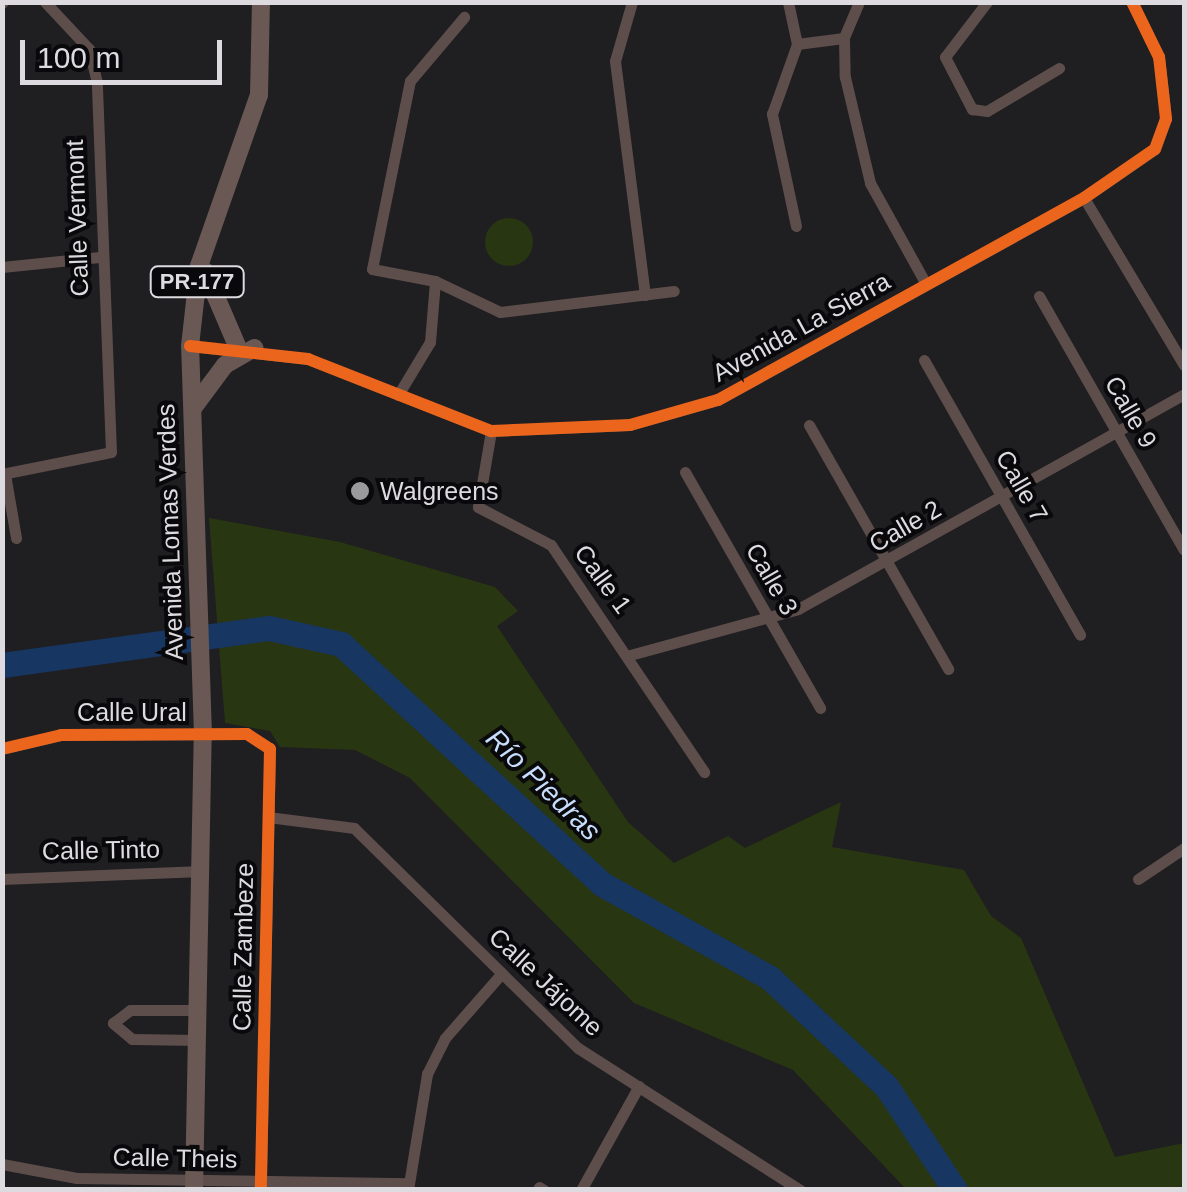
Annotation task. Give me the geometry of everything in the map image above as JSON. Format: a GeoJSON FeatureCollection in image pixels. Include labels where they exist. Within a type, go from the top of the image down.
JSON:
{"type":"FeatureCollection","features":[{"type":"Feature","properties":{"kind":"main road","name":"Avenida Lomas Verdes"},"geometry":{"type":"LineString","coordinates":[[194,1186],[203,735],[193,572],[190,346],[203,256],[259,96],[261,2]]}},
{"type":"Feature","properties":{"kind":"main road"},"geometry":{"type":"LineString","coordinates":[[190,418],[211,379],[246,348],[210,295],[203,256]]}},
{"type":"Feature","properties":{"kind":"street","name":"Calle Vermont"},"geometry":{"type":"LineString","coordinates":[[4,474],[111,452],[99,257],[97,83],[89,50],[45,2]]}},
{"type":"Feature","properties":{"kind":"street"},"geometry":{"type":"LineString","coordinates":[[632,2],[615,61],[645,295]]}},
{"type":"Feature","properties":{"kind":"street"},"geometry":{"type":"LineString","coordinates":[[788,2],[797,44],[772,114],[796,226]]}},
{"type":"Feature","properties":{"kind":"street"},"geometry":{"type":"LineString","coordinates":[[860,2],[844,38],[870,182],[926,284]]}},
{"type":"Feature","properties":{"kind":"street"},"geometry":{"type":"LineString","coordinates":[[987,2],[945,57],[972,110],[986,111],[1059,68]]}},
{"type":"Feature","properties":{"kind":"street","name":"Avenida La Sierra"},"geometry":{"type":"LineString","coordinates":[[190,346],[246,348],[398,395],[491,431],[630,425],[718,400],[1084,198],[1154,149],[1166,119],[1159,57],[1132,2]]}},
{"type":"Feature","properties":{"kind":"street"},"geometry":{"type":"LineString","coordinates":[[464,18],[410,81],[372,269],[436,281],[500,312],[674,291]]}},
{"type":"Feature","properties":{"kind":"street"},"geometry":{"type":"LineString","coordinates":[[797,44],[844,38]]}},
{"type":"Feature","properties":{"kind":"street"},"geometry":{"type":"LineString","coordinates":[[1084,198],[1184,364]]}},
{"type":"Feature","properties":{"kind":"street"},"geometry":{"type":"LineString","coordinates":[[2,267],[99,257]]}},
{"type":"Feature","properties":{"kind":"street"},"geometry":{"type":"LineString","coordinates":[[398,395],[430,342],[436,281]]}},
{"type":"Feature","properties":{"kind":"street","name":"Calle 9"},"geometry":{"type":"LineString","coordinates":[[1039,296],[1184,550]]}},
{"type":"Feature","properties":{"kind":"street","name":"Calle 7"},"geometry":{"type":"LineString","coordinates":[[924,360],[1080,635]]}},
{"type":"Feature","properties":{"kind":"street","name":"Calle 2"},"geometry":{"type":"LineString","coordinates":[[630,656],[769,620],[887,563],[1184,394]]}},
{"type":"Feature","properties":{"kind":"street"},"geometry":{"type":"LineString","coordinates":[[809,425],[948,669]]}},
{"type":"Feature","properties":{"kind":"street","name":"Calle 1"},"geometry":{"type":"LineString","coordinates":[[491,431],[478,507],[551,545],[630,656],[704,772]]}},
{"type":"Feature","properties":{"kind":"street","name":"Calle 3"},"geometry":{"type":"LineString","coordinates":[[685,472],[820,708]]}},
{"type":"Feature","properties":{"kind":"street"},"geometry":{"type":"LineString","coordinates":[[4,474],[16,538]]}},
{"type":"Feature","properties":{"kind":"street","name":"Calle Ural"},"geometry":{"type":"LineString","coordinates":[[2,749],[62,735],[230,734]]}},
{"type":"Feature","properties":{"kind":"street","name":"Calle Zambeze"},"geometry":{"type":"LineString","coordinates":[[230,734],[270,749],[261,1186]]}},
{"type":"Feature","properties":{"kind":"street","name":"Calle Jájome"},"geometry":{"type":"LineString","coordinates":[[268,817],[354,828],[578,1048],[800,1190]]}},
{"type":"Feature","properties":{"kind":"street"},"geometry":{"type":"LineString","coordinates":[[1138,879],[1184,848]]}},
{"type":"Feature","properties":{"kind":"street","name":"Calle Tinto"},"geometry":{"type":"LineString","coordinates":[[2,880],[202,871]]}},
{"type":"Feature","properties":{"kind":"street"},"geometry":{"type":"LineString","coordinates":[[408,1186],[427,1074],[445,1038],[502,974]]}},
{"type":"Feature","properties":{"kind":"street"},"geometry":{"type":"LineString","coordinates":[[198,1040],[132,1039],[112,1022],[130,1010],[199,1010]]}},
{"type":"Feature","properties":{"kind":"street"},"geometry":{"type":"LineString","coordinates":[[580,1190],[639,1086]]}},
{"type":"Feature","properties":{"kind":"street","name":"Calle Theis"},"geometry":{"type":"LineString","coordinates":[[2,1164],[77,1178],[194,1186],[408,1186]]}},
{"type":"Feature","properties":{"kind":"green space"},"geometry":{"type":"Polygon","coordinates":[[[509,218],[526,225],[533,242],[526,259],[509,266],[492,259],[485,242],[492,225],[509,218]]]}},
{"type":"Feature","properties":{"kind":"green space"},"geometry":{"type":"Polygon","coordinates":[[[209,518],[340,542],[495,587],[518,611],[497,626],[628,822],[674,863],[728,836],[745,848],[841,802],[832,847],[964,870],[991,916],[1021,938],[1115,1157],[1184,1143],[1184,1189],[906,1189],[793,1070],[634,1003],[410,778],[355,750],[280,747],[270,731],[225,723],[209,518]]]}},
{"type":"Feature","properties":{"kind":"waterway","name":"Río Piedras"},"geometry":{"type":"LineString","coordinates":[[2,665],[269,628],[341,644],[602,884],[770,978],[886,1086],[955,1190]]}},
{"type":"Feature","properties":{"kind":"cycle path"},"geometry":{"type":"LineString","coordinates":[[190,346],[308,359],[491,431],[630,425],[718,400],[1084,198],[1155,149],[1166,119],[1159,57],[1132,2]]}},
{"type":"Feature","properties":{"kind":"cycle path"},"geometry":{"type":"LineString","coordinates":[[2,749],[61,735],[247,734],[270,749],[261,1190]]}},
{"type":"Feature","properties":{"kind":"place","name":"Walgreens"},"geometry":{"type":"Point","coordinates":[360,491]}}]}
